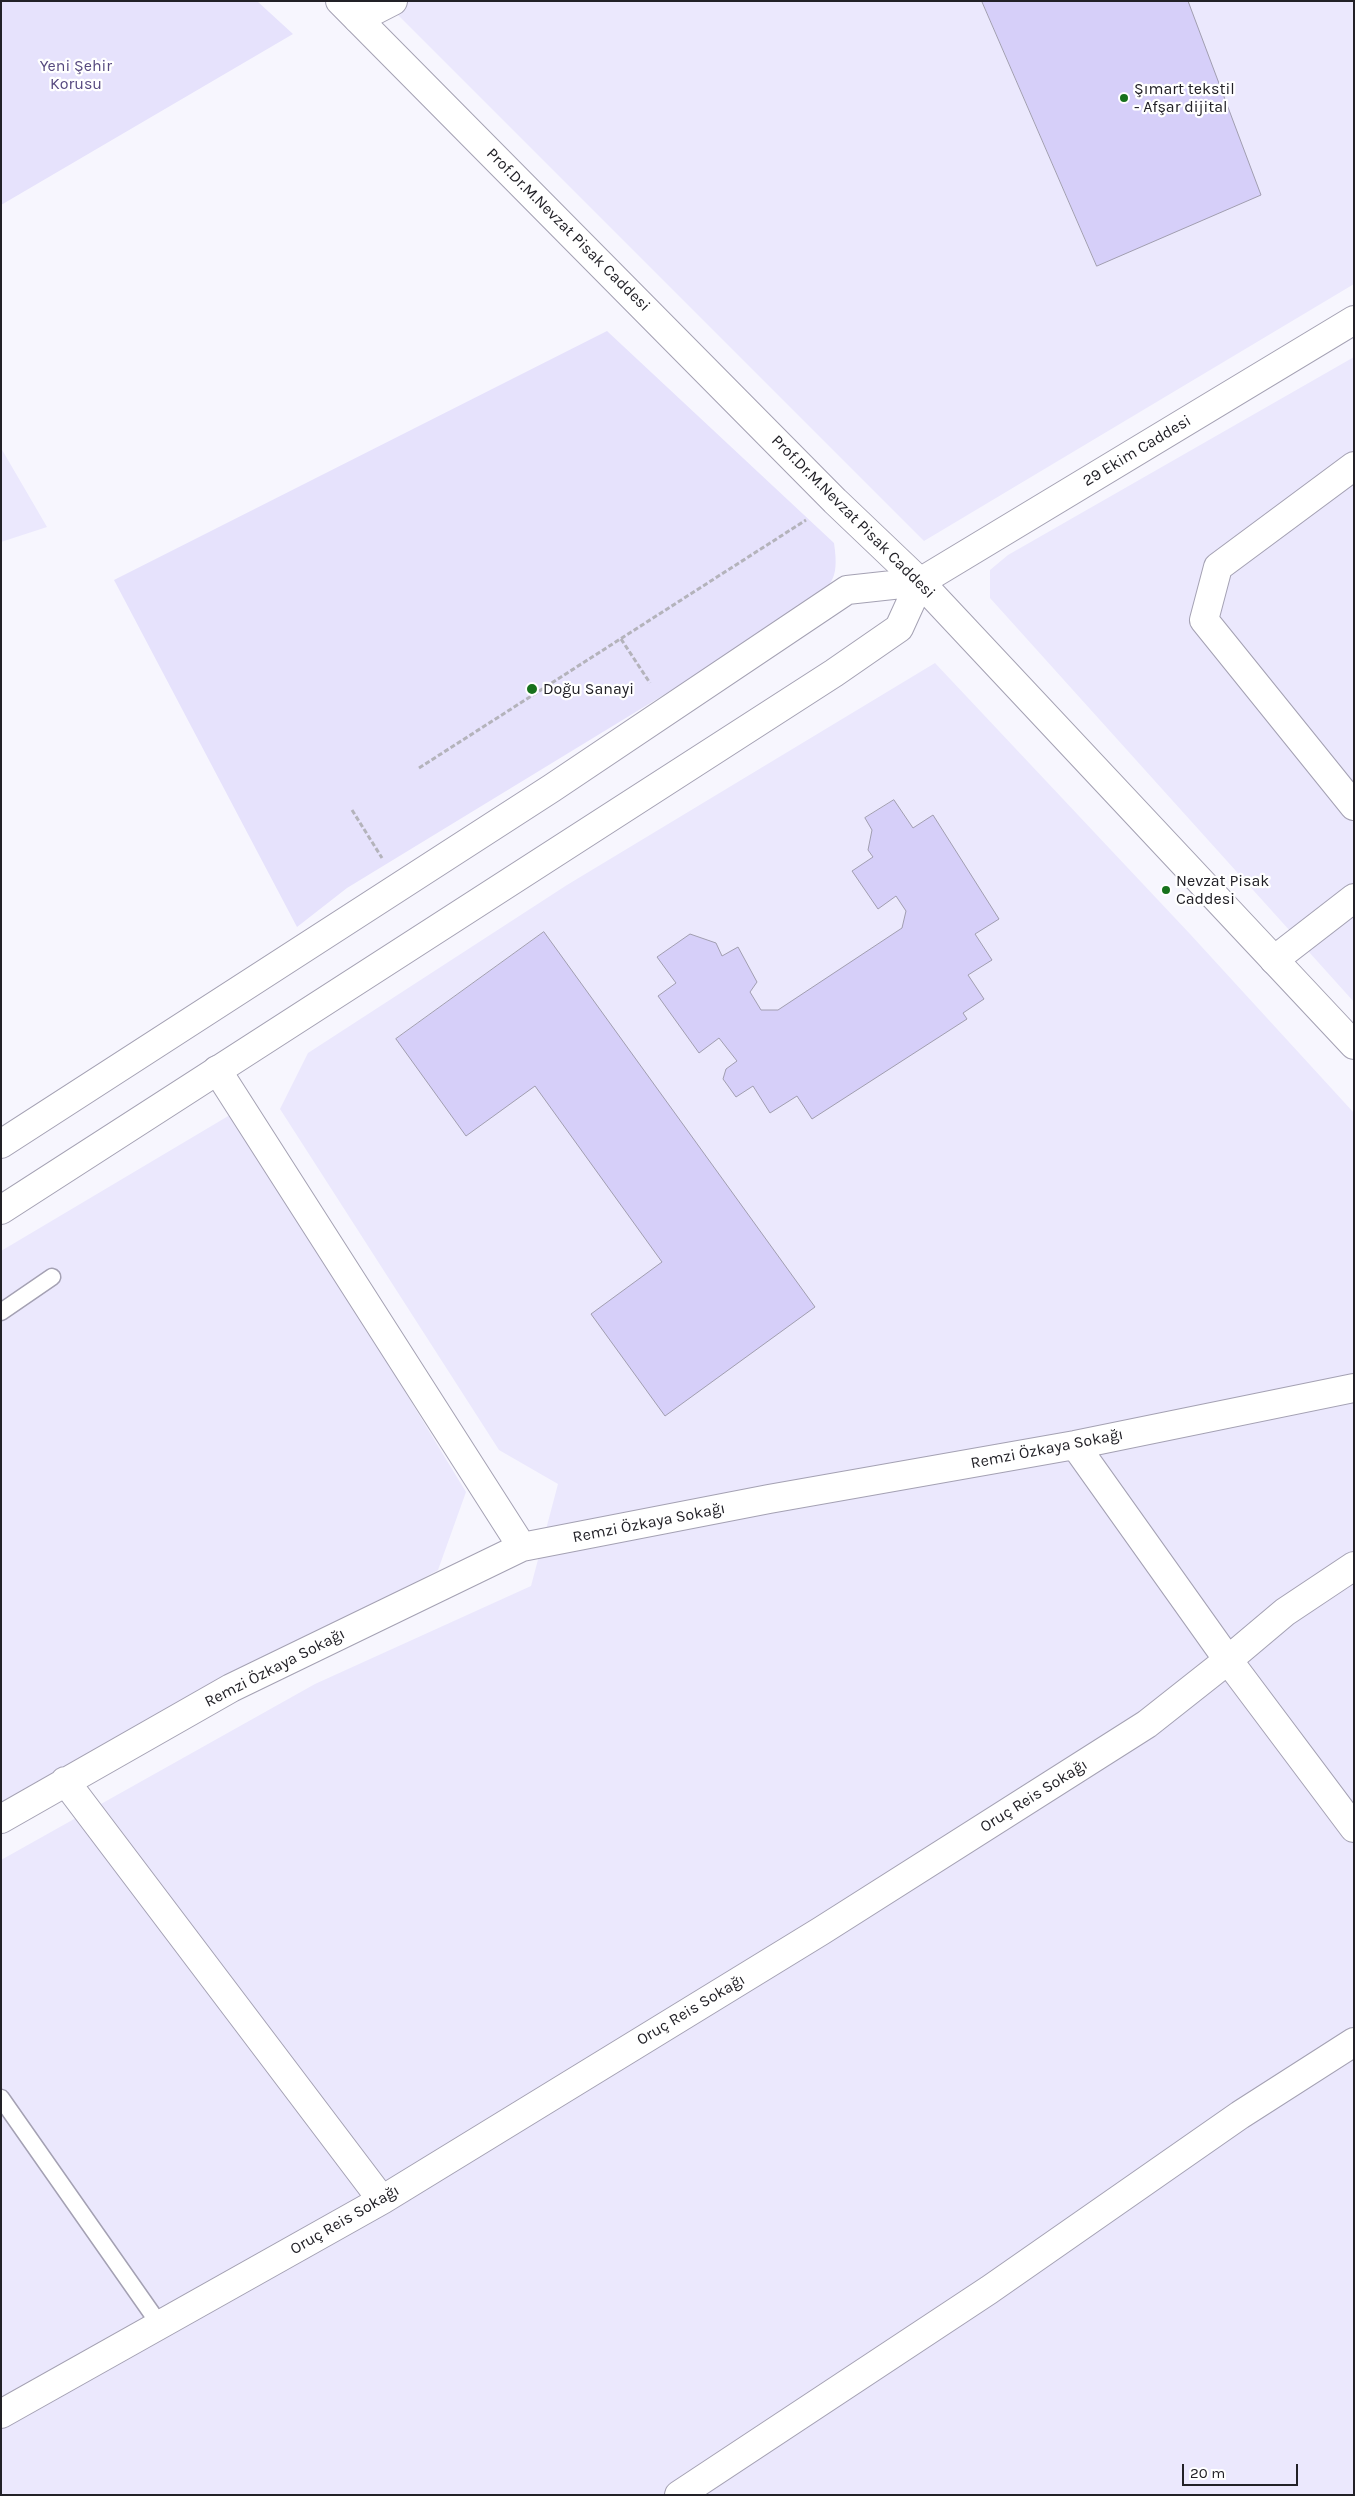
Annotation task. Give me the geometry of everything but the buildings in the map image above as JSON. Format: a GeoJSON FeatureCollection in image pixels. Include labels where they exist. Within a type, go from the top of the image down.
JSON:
{"type":"FeatureCollection","features":[{"type":"Feature","properties":{"kind":"street"},"geometry":{"type":"LineString","coordinates":[[349,10],[394,1]]}},
{"type":"Feature","properties":{"kind":"street","name":"Prof.Dr.M.Nevzat Pisak Caddesi"},"geometry":{"type":"LineString","coordinates":[[349,10],[585,246],[835,501],[920,582],[1354,1045]]}},
{"type":"Feature","properties":{"kind":"street","name":"29 Ekim Caddesi"},"geometry":{"type":"LineString","coordinates":[[920,582],[1354,320]]}},
{"type":"Feature","properties":{"kind":"street"},"geometry":{"type":"LineString","coordinates":[[1354,466],[1218,567],[1204,620],[1354,806]]}},
{"type":"Feature","properties":{"kind":"street"},"geometry":{"type":"LineString","coordinates":[[1,1144],[552,788],[846,590],[920,582]]}},
{"type":"Feature","properties":{"kind":"street"},"geometry":{"type":"LineString","coordinates":[[1,1210],[834,673],[899,628],[920,582]]}},
{"type":"Feature","properties":{"kind":"street"},"geometry":{"type":"LineString","coordinates":[[1274,960],[1354,898]]}},
{"type":"Feature","properties":{"kind":"street"},"geometry":{"type":"LineString","coordinates":[[217,1070],[522,1547]]}},
{"type":"Feature","properties":{"kind":"street","name":"Remzi Özkaya Sokağı"},"geometry":{"type":"LineString","coordinates":[[1,1819],[231,1688],[522,1547],[760,1501],[1075,1445],[1354,1388]]}},
{"type":"Feature","properties":{"kind":"street"},"geometry":{"type":"LineString","coordinates":[[1075,1445],[1228,1660],[1354,1828]]}},
{"type":"Feature","properties":{"kind":"street","name":"Oruç Reis Sokağı"},"geometry":{"type":"LineString","coordinates":[[1,2414],[382,2200],[821,1931],[1147,1724],[1285,1612],[1354,1566]]}},
{"type":"Feature","properties":{"kind":"street"},"geometry":{"type":"LineString","coordinates":[[65,1781],[382,2200]]}},
{"type":"Feature","properties":{"kind":"street"},"geometry":{"type":"LineString","coordinates":[[679,2495],[989,2290],[1240,2115],[1354,2042]]}},
{"type":"Feature","properties":{"kind":"lane"},"geometry":{"type":"LineString","coordinates":[[1,1312],[52,1277]]}},
{"type":"Feature","properties":{"kind":"lane"},"geometry":{"type":"LineString","coordinates":[[1,2098],[160,2325]]}},
{"type":"Feature","properties":{"kind":"path"},"geometry":{"type":"LineString","coordinates":[[419,768],[835,501]]}},
{"type":"Feature","properties":{"kind":"path"},"geometry":{"type":"LineString","coordinates":[[621,639],[668,710]]}},
{"type":"Feature","properties":{"kind":"path"},"geometry":{"type":"LineString","coordinates":[[352,810],[399,886]]}},
{"type":"Feature","properties":{"kind":"shaded area"},"geometry":{"type":"Polygon","coordinates":[[[384,1],[1354,1],[1354,284],[924,541],[384,1]]]}},
{"type":"Feature","properties":{"kind":"shaded area"},"geometry":{"type":"Polygon","coordinates":[[[1354,357],[1354,1002],[990,598],[990,570],[1008,555],[1354,357]]]}},
{"type":"Feature","properties":{"kind":"shaded area"},"geometry":{"type":"Polygon","coordinates":[[[1,448],[47,527],[1,542],[1,448]]]}},
{"type":"Feature","properties":{"kind":"shaded area"},"geometry":{"type":"Polygon","coordinates":[[[935,663],[1190,934],[1354,1113],[1354,2495],[1,2495],[1,1860],[315,1684],[531,1586],[558,1484],[499,1450],[280,1109],[308,1053],[567,885],[935,663]]]}},
{"type":"Feature","properties":{"kind":"shaded area"},"geometry":{"type":"Polygon","coordinates":[[[235,1112],[466,1492],[438,1570],[1,1813],[1,1251],[235,1112]]]}},
{"type":"Feature","properties":{"kind":"green space","name":"Yeni Şehir Korusu"},"geometry":{"type":"Polygon","coordinates":[[[1,1],[257,1],[293,34],[1,205],[1,1]]]}},
{"type":"Feature","properties":{"kind":"green space"},"geometry":{"type":"Polygon","coordinates":[[[607,331],[834,543],[835,567],[831,582],[803,610],[347,888],[297,927],[114,580],[607,331]]]}},
{"type":"Feature","properties":{"kind":"place","name":"Şımart tekstil - Afşar dijital"},"geometry":{"type":"Point","coordinates":[1124,98]}},
{"type":"Feature","properties":{"kind":"place","name":"Doğu Sanayi"},"geometry":{"type":"Point","coordinates":[532,689]}},
{"type":"Feature","properties":{"kind":"place","name":"Nevzat Pisak Caddesi"},"geometry":{"type":"Point","coordinates":[1166,890]}}]}
